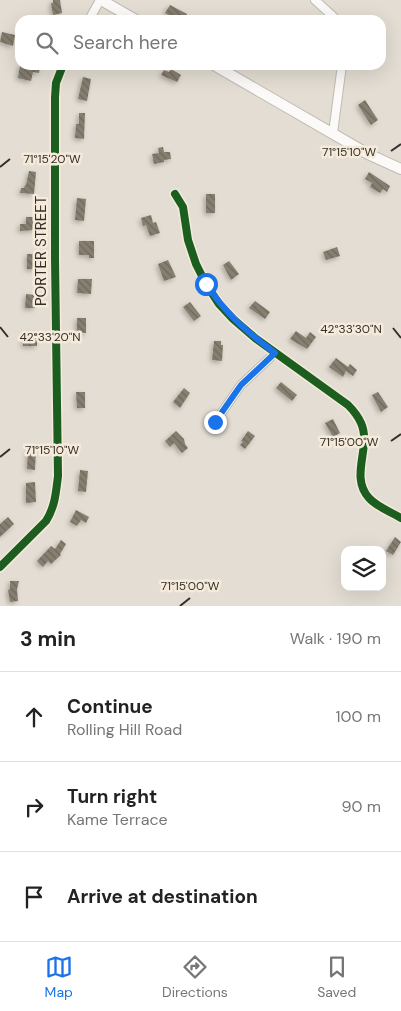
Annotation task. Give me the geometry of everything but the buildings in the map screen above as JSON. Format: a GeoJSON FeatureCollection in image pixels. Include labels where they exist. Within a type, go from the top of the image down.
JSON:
{"type":"FeatureCollection","features":[{"type":"Feature","properties":{"kind":"street"},"geometry":{"type":"LineString","coordinates":[[92,15],[101,0],[127,15]]}},
{"type":"Feature","properties":{"kind":"street"},"geometry":{"type":"LineString","coordinates":[[316,0],[332,15]]}},
{"type":"Feature","properties":{"kind":"street","name":"PORTER STREET"},"geometry":{"type":"LineString","coordinates":[[0,567],[51,514],[58,476],[55,97],[56,82],[61,70]]}},
{"type":"Feature","properties":{"kind":"street"},"geometry":{"type":"LineString","coordinates":[[223,70],[368,154],[401,169]]}},
{"type":"Feature","properties":{"kind":"street"},"geometry":{"type":"LineString","coordinates":[[333,133],[341,70]]}},
{"type":"Feature","properties":{"kind":"street"},"geometry":{"type":"LineString","coordinates":[[175,194],[183,207],[188,240],[196,264],[219,304],[233,319],[275,353],[348,405],[356,414],[364,433],[360,476],[365,492],[372,502],[401,518]]}},
{"type":"Feature","properties":{"kind":"street"},"geometry":{"type":"LineString","coordinates":[[215,422],[241,385],[275,353]]}},
{"type":"Feature","properties":{"kind":"cycle path"},"geometry":{"type":"LineString","coordinates":[[0,567],[46,521],[53,505],[57,488],[55,97],[56,83],[61,70]]}},
{"type":"Feature","properties":{"kind":"cycle path"},"geometry":{"type":"LineString","coordinates":[[175,194],[183,207],[188,240],[196,264],[219,304],[255,338],[354,411],[360,420],[364,432],[361,471],[363,489],[376,504],[401,518]]}},
{"type":"Feature","properties":{"kind":"route"},"geometry":{"type":"LineString","coordinates":[[206,284],[219,304],[233,319],[275,353],[241,385],[215,422]]}}]}
